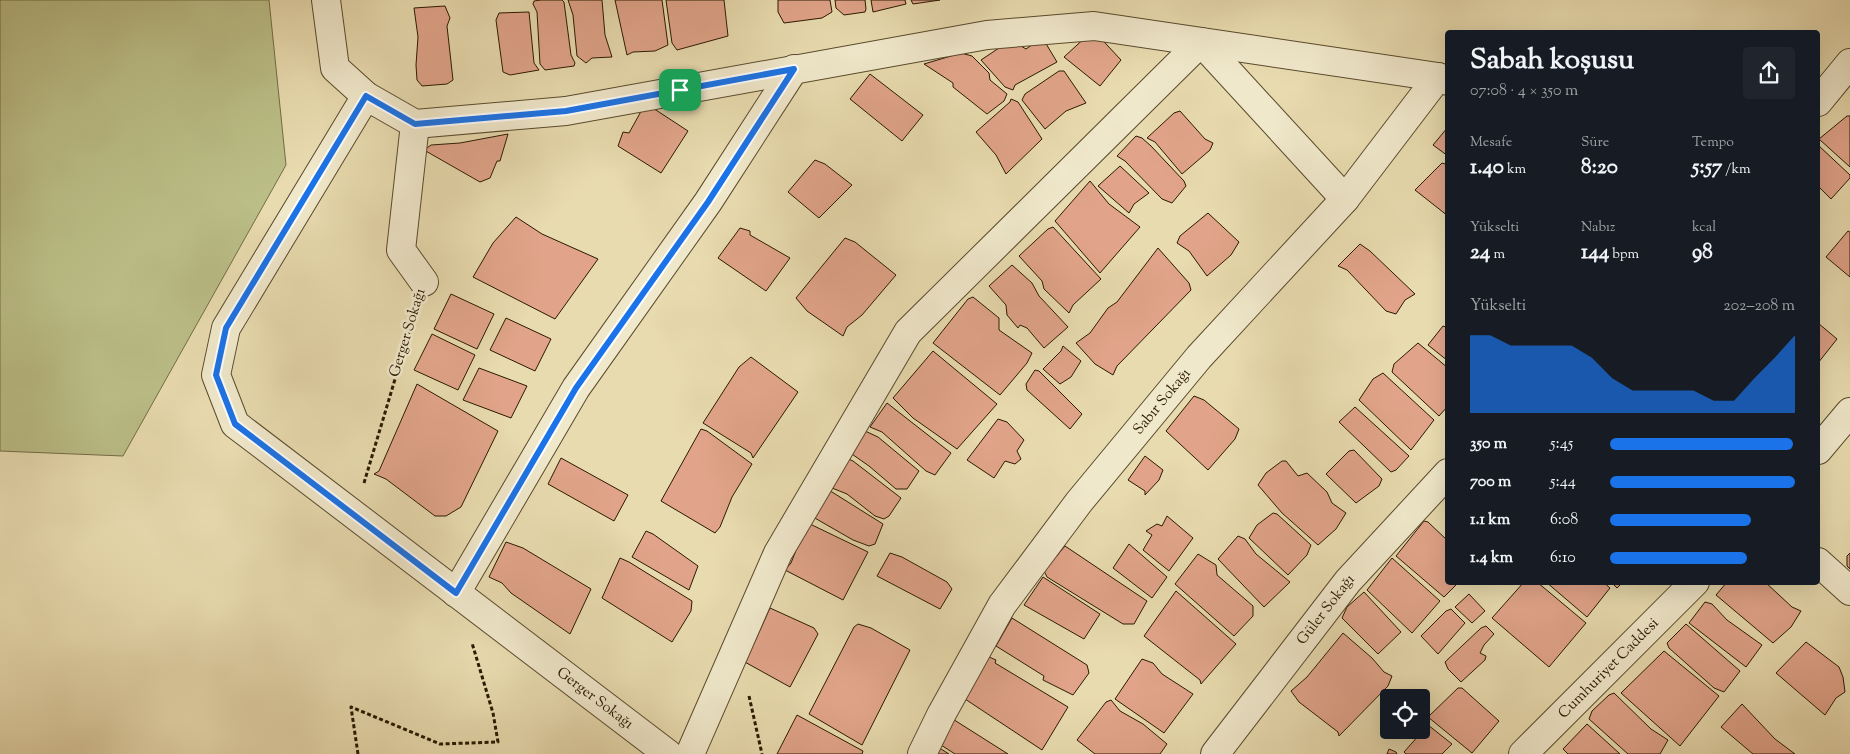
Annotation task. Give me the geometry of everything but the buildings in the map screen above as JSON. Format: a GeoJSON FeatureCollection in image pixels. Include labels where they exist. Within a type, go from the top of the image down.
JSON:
{"type":"FeatureCollection","features":[{"type":"Feature","properties":{"kind":"street"},"geometry":{"type":"LineString","coordinates":[[326,0],[335,68],[366,96],[415,124],[566,111],[988,34],[1094,26],[1443,79]]}},
{"type":"Feature","properties":{"kind":"street"},"geometry":{"type":"LineString","coordinates":[[1201,42],[1345,199]]}},
{"type":"Feature","properties":{"kind":"street"},"geometry":{"type":"LineString","coordinates":[[690,754],[778,553],[908,332],[1201,42]]}},
{"type":"Feature","properties":{"kind":"street"},"geometry":{"type":"LineString","coordinates":[[1820,100],[1850,63]]}},
{"type":"Feature","properties":{"kind":"street"},"geometry":{"type":"LineString","coordinates":[[456,593],[576,388],[708,202],[794,69]]}},
{"type":"Feature","properties":{"kind":"street","name":"Sabır Sokağı"},"geometry":{"type":"LineString","coordinates":[[922,754],[941,715],[1002,605],[1079,502],[1199,358],[1345,199],[1443,79]]}},
{"type":"Feature","properties":{"kind":"street","name":"Gerger Sokağı"},"geometry":{"type":"LineString","coordinates":[[366,96],[226,328],[216,375],[235,424],[668,754]]}},
{"type":"Feature","properties":{"kind":"street","name":"Gerger Sokağı"},"geometry":{"type":"LineString","coordinates":[[415,124],[401,250],[424,282]]}},
{"type":"Feature","properties":{"kind":"street"},"geometry":{"type":"LineString","coordinates":[[1820,448],[1850,412]]}},
{"type":"Feature","properties":{"kind":"street","name":"Güler Sokağı"},"geometry":{"type":"LineString","coordinates":[[1215,754],[1348,581],[1445,476]]}},
{"type":"Feature","properties":{"kind":"street"},"geometry":{"type":"LineString","coordinates":[[1820,564],[1850,591]]}},
{"type":"Feature","properties":{"kind":"street","name":"Cumhuriyet Caddesi"},"geometry":{"type":"LineString","coordinates":[[1523,754],[1692,585]]}},
{"type":"Feature","properties":{"kind":"path","name":"Gerger Sokağı"},"geometry":{"type":"LineString","coordinates":[[354,515],[424,282]]}},
{"type":"Feature","properties":{"kind":"path"},"geometry":{"type":"LineString","coordinates":[[358,754],[350,708],[440,744],[498,742],[493,713],[470,639]]}},
{"type":"Feature","properties":{"kind":"green space"},"geometry":{"type":"Polygon","coordinates":[[[0,0],[269,0],[286,165],[123,456],[0,451],[0,0]]]}},
{"type":"Feature","properties":{"kind":"route"},"geometry":{"type":"LineString","coordinates":[[794,69],[708,202],[576,388],[456,593],[235,424],[216,375],[226,328],[366,96],[415,124],[566,111],[680,90],[794,69]]}}]}
